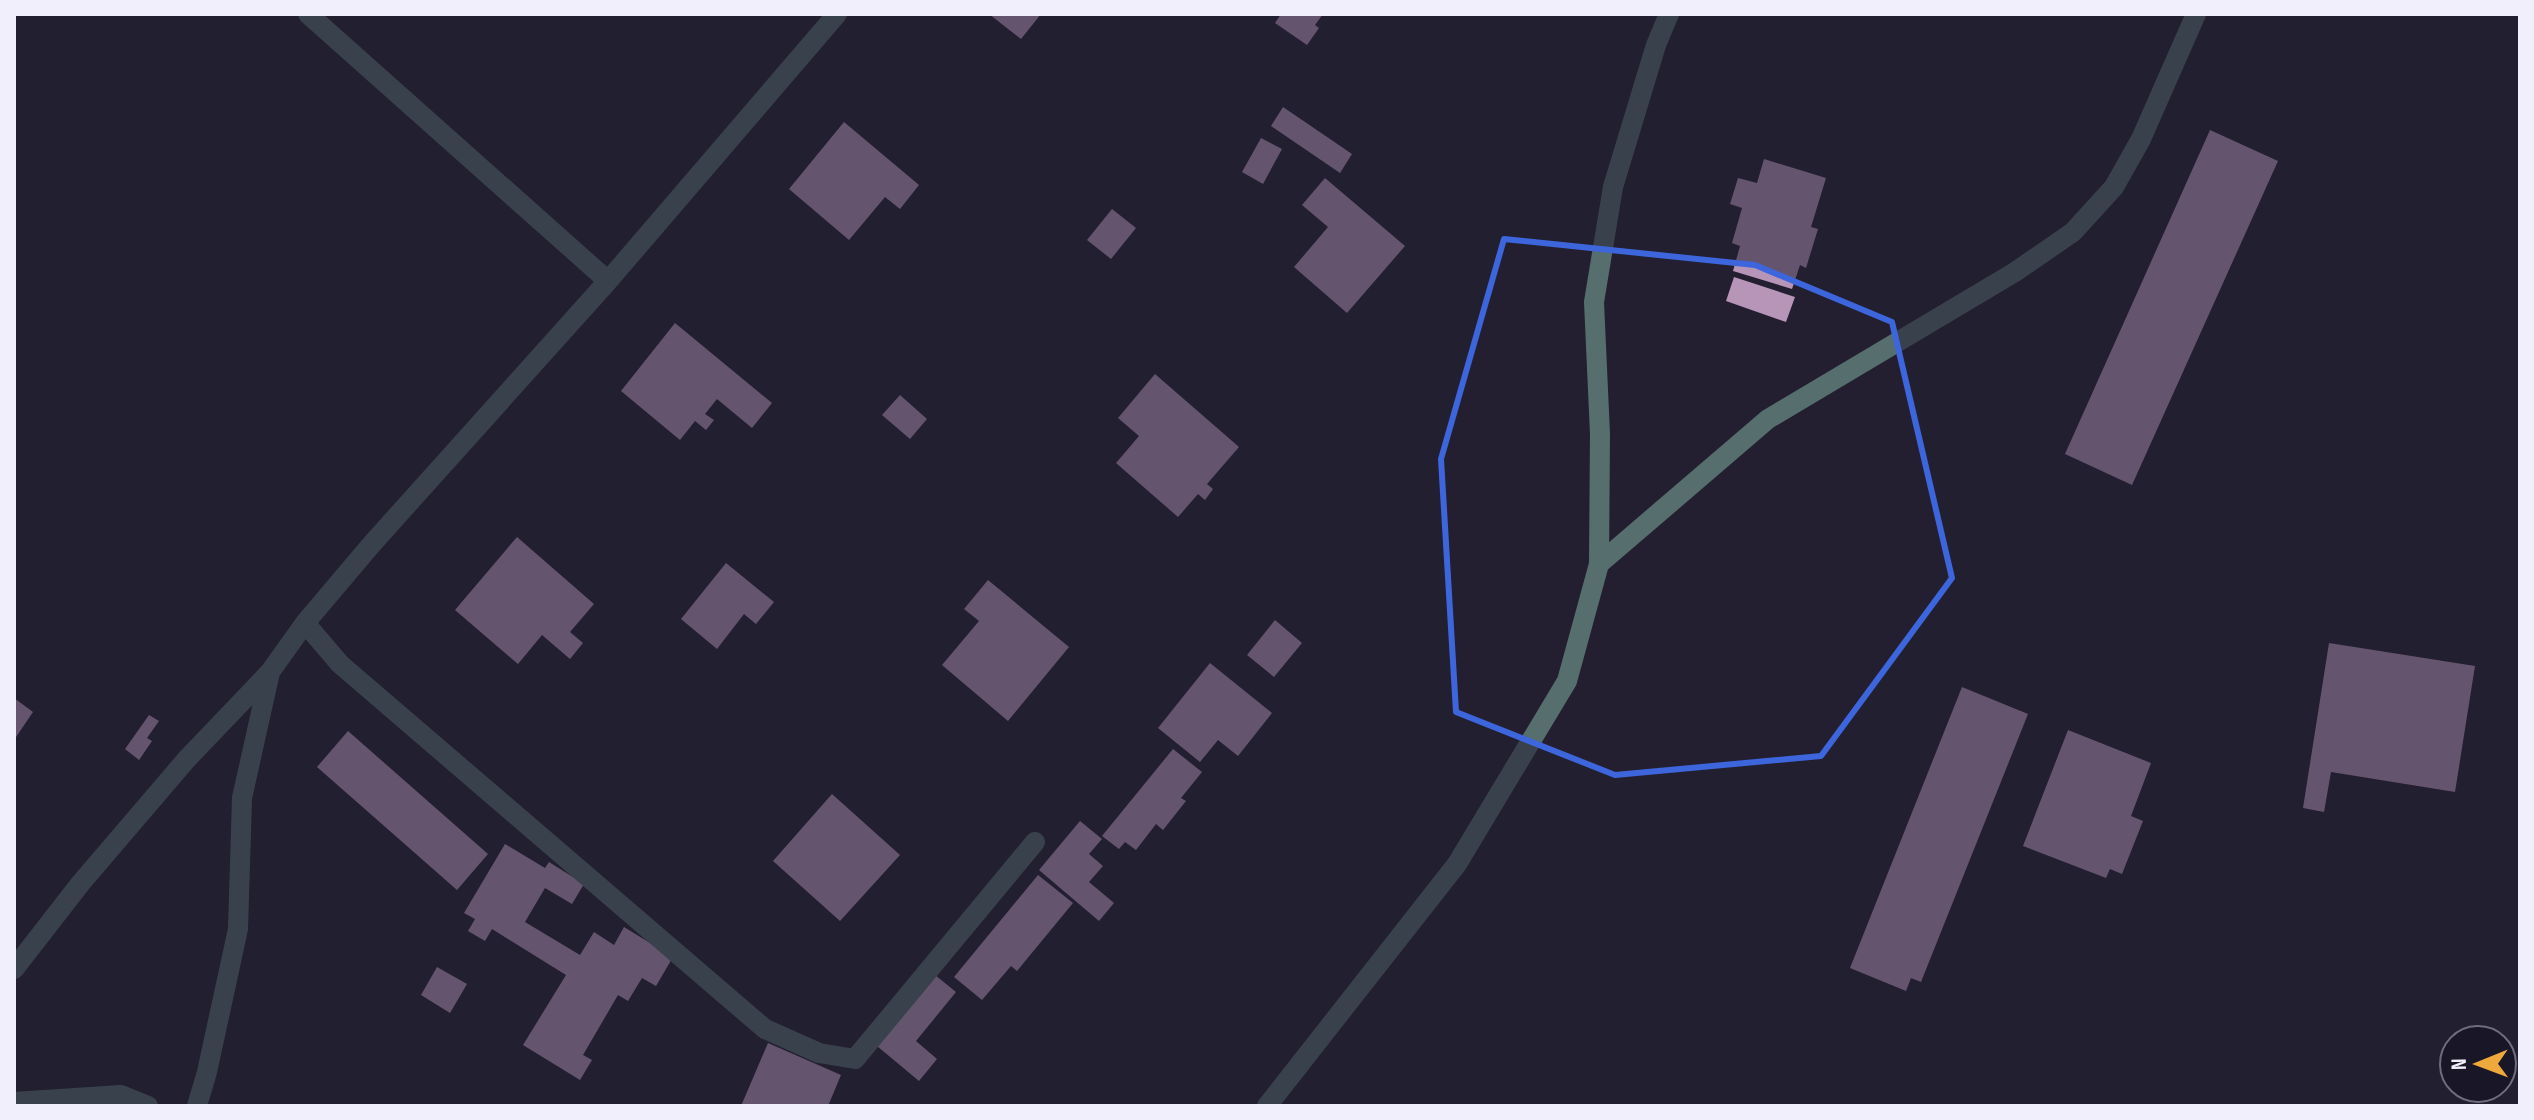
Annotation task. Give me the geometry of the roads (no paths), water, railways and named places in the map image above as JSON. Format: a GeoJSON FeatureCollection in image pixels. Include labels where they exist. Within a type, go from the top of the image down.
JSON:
{"type":"FeatureCollection","features":[{"type":"Feature","properties":{"kind":"street"},"geometry":{"type":"LineString","coordinates":[[308,14],[608,281]]}},
{"type":"Feature","properties":{"kind":"street"},"geometry":{"type":"LineString","coordinates":[[14,969],[80,884],[186,760],[270,672],[305,623],[371,545],[608,281],[837,14]]}},
{"type":"Feature","properties":{"kind":"street"},"geometry":{"type":"LineString","coordinates":[[1267,1106],[1457,864],[1567,681],[1599,564],[1600,434],[1594,302],[1613,187],[1656,45],[1669,14]]}},
{"type":"Feature","properties":{"kind":"street"},"geometry":{"type":"LineString","coordinates":[[1599,564],[1768,419],[2015,272],[2073,232],[2114,187],[2134,151],[2196,14]]}},
{"type":"Feature","properties":{"kind":"street"},"geometry":{"type":"LineString","coordinates":[[305,623],[340,664],[765,1029],[819,1053],[855,1059],[1035,842]]}},
{"type":"Feature","properties":{"kind":"street"},"geometry":{"type":"LineString","coordinates":[[197,1106],[238,929],[242,798],[270,672]]}},
{"type":"Feature","properties":{"kind":"street"},"geometry":{"type":"LineString","coordinates":[[14,1102],[121,1095],[148,1106]]}}]}
